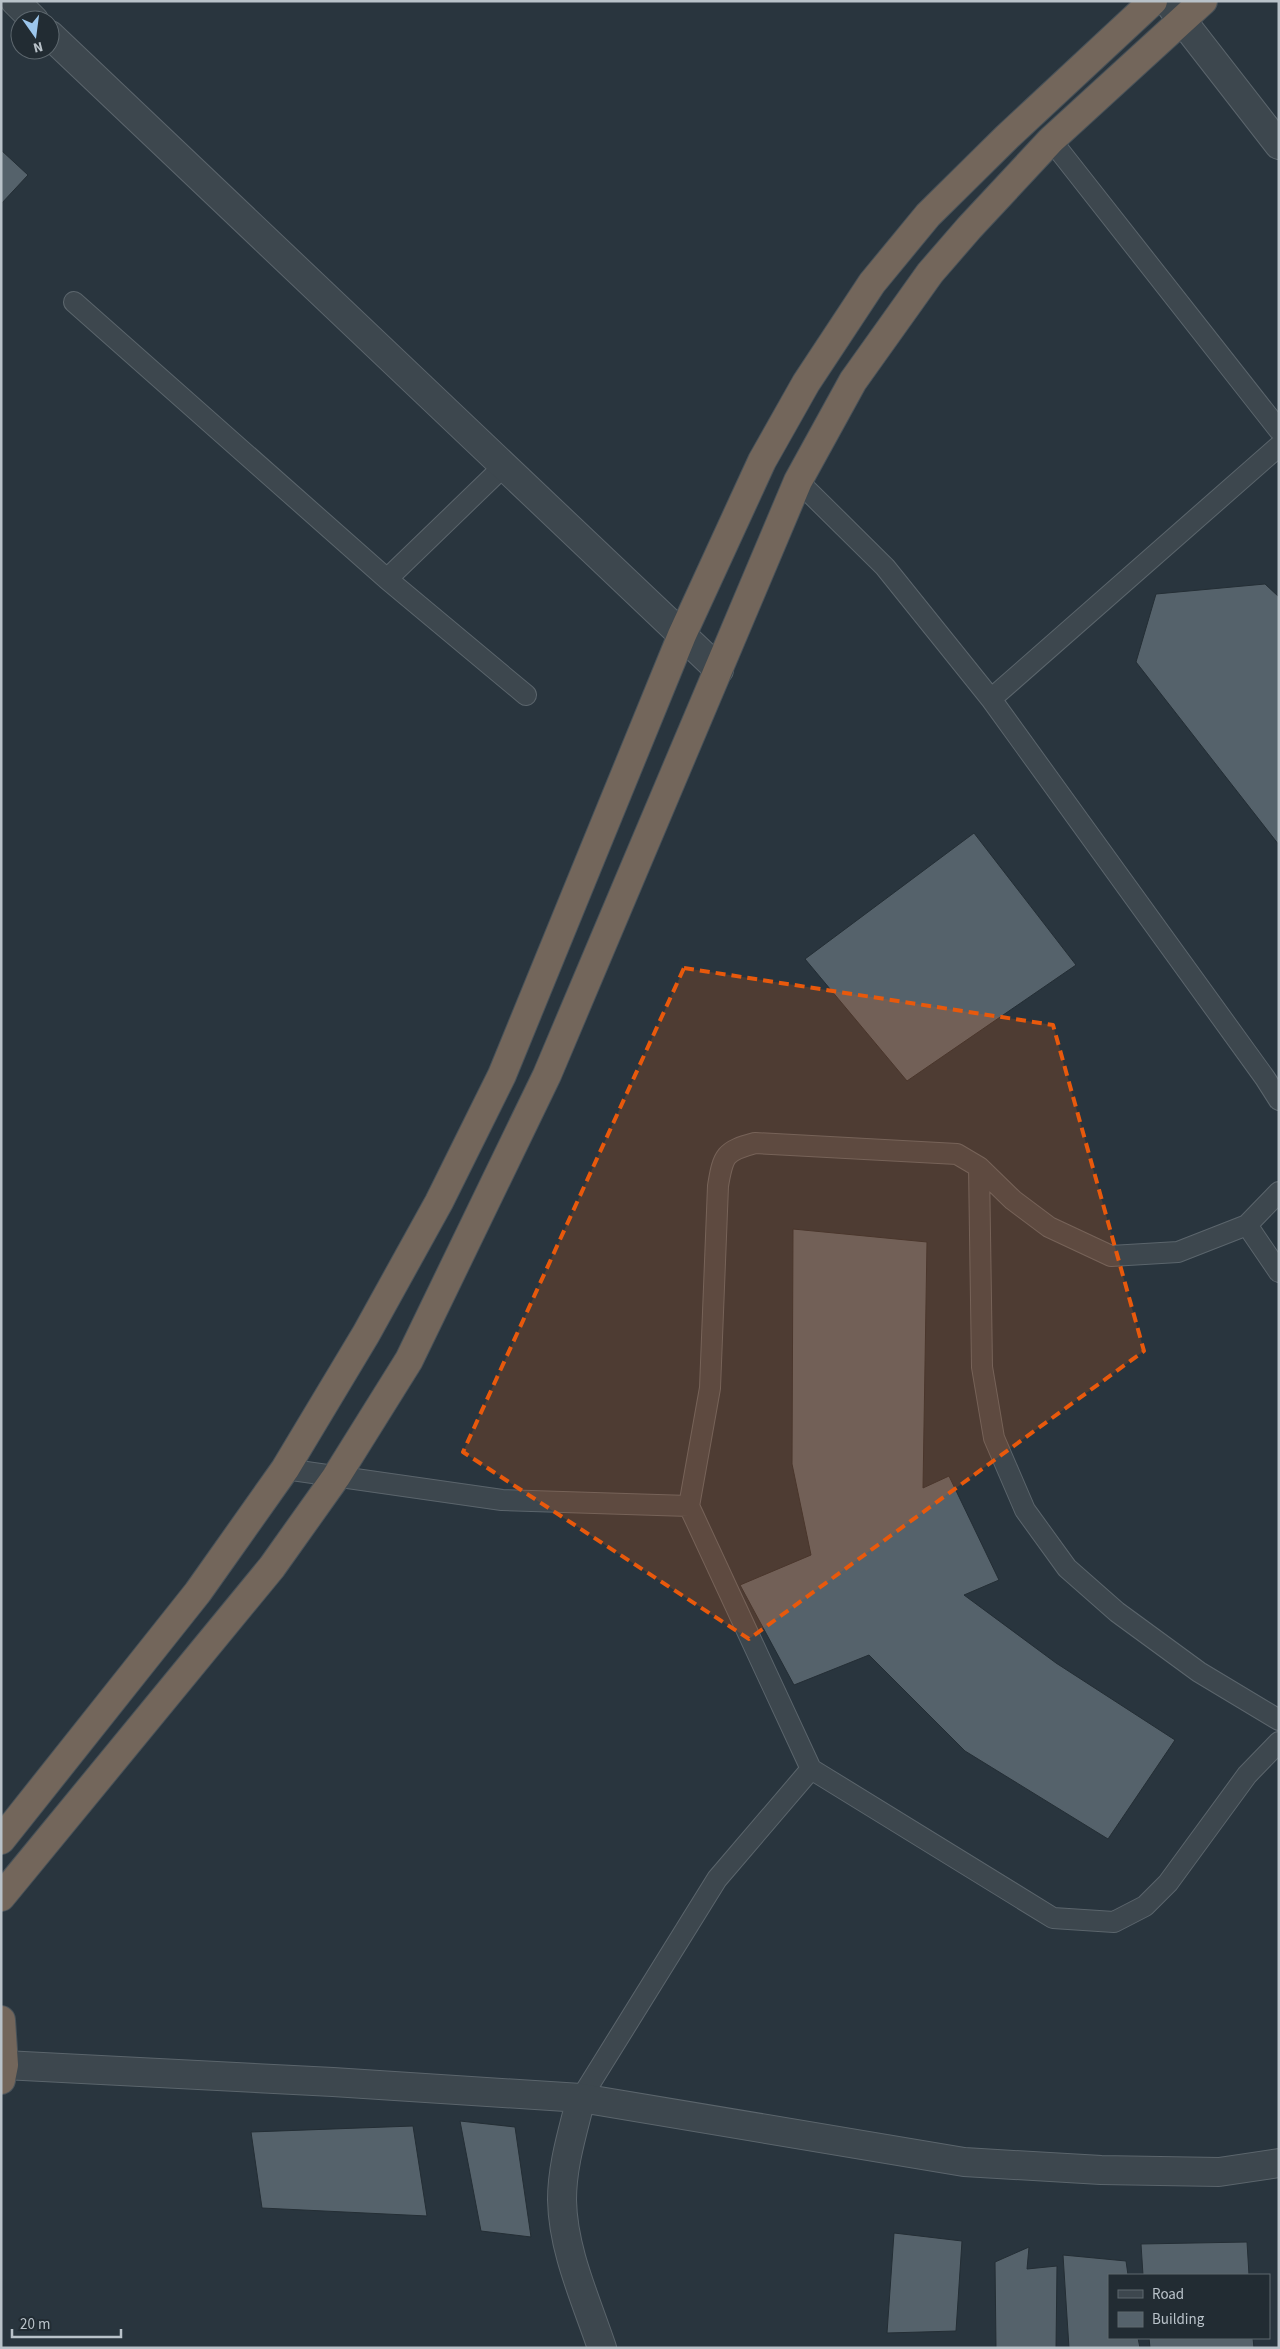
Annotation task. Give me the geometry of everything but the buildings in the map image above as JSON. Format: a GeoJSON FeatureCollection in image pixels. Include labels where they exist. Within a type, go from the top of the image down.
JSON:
{"type":"FeatureCollection","features":[{"type":"Feature","properties":{"kind":"highway"},"geometry":{"type":"LineString","coordinates":[[1,1840],[198,1592],[285,1470],[366,1334],[439,1202],[502,1075],[682,635],[762,461],[806,383],[872,283],[928,215],[1007,137],[1153,1]]}},
{"type":"Feature","properties":{"kind":"highway"},"geometry":{"type":"LineString","coordinates":[[1,1897],[55,1828],[272,1567],[336,1477],[409,1360],[547,1074],[798,481],[853,381],[936,265],[1051,140],[1174,10],[1203,1]]}},
{"type":"Feature","properties":{"kind":"highway"},"geometry":{"type":"LineString","coordinates":[[1,2020],[3,2072]]}},
{"type":"Feature","properties":{"kind":"street"},"geometry":{"type":"LineString","coordinates":[[15,1],[24,10]]}},
{"type":"Feature","properties":{"kind":"street"},"geometry":{"type":"LineString","coordinates":[[1174,10],[1279,145]]}},
{"type":"Feature","properties":{"kind":"street"},"geometry":{"type":"LineString","coordinates":[[60,44],[719,670]]}},
{"type":"Feature","properties":{"kind":"street"},"geometry":{"type":"LineString","coordinates":[[3,2072],[333,2082],[581,2098],[964,2162],[1101,2170],[1218,2172],[1279,2163]]}},
{"type":"Feature","properties":{"kind":"street"},"geometry":{"type":"LineString","coordinates":[[581,2098],[565,2167],[562,2200],[567,2245],[602,2348]]}},
{"type":"Feature","properties":{"kind":"lane"},"geometry":{"type":"LineString","coordinates":[[1051,140],[1279,430]]}},
{"type":"Feature","properties":{"kind":"lane"},"geometry":{"type":"LineString","coordinates":[[74,302],[387,579],[526,695]]}},
{"type":"Feature","properties":{"kind":"lane"},"geometry":{"type":"LineString","coordinates":[[991,699],[1279,446]]}},
{"type":"Feature","properties":{"kind":"lane"},"geometry":{"type":"LineString","coordinates":[[387,579],[504,466]]}},
{"type":"Feature","properties":{"kind":"lane"},"geometry":{"type":"LineString","coordinates":[[798,481],[885,567],[991,699],[1279,1100]]}},
{"type":"Feature","properties":{"kind":"lane"},"geometry":{"type":"LineString","coordinates":[[1279,1192],[1247,1225],[1178,1252],[1111,1256],[1049,1227],[1013,1200],[979,1167],[957,1154],[755,1143],[734,1149],[726,1155],[722,1162],[718,1186],[710,1388],[689,1506],[811,1769],[1053,1918],[1114,1922],[1145,1906],[1168,1883],[1247,1775],[1279,1742]]}},
{"type":"Feature","properties":{"kind":"lane"},"geometry":{"type":"LineString","coordinates":[[979,1167],[982,1367],[994,1438],[1025,1510],[1067,1568],[1117,1612],[1198,1672],[1279,1720]]}},
{"type":"Feature","properties":{"kind":"lane"},"geometry":{"type":"LineString","coordinates":[[1247,1225],[1279,1272]]}},
{"type":"Feature","properties":{"kind":"lane"},"geometry":{"type":"LineString","coordinates":[[285,1470],[502,1500],[689,1506]]}},
{"type":"Feature","properties":{"kind":"lane"},"geometry":{"type":"LineString","coordinates":[[581,2098],[717,1879],[811,1769]]}},
{"type":"Feature","properties":{"kind":"highlighted area"},"geometry":{"type":"Polygon","coordinates":[[[684,968],[1053,1025],[1144,1351],[749,1639],[463,1452],[684,968]]]}}]}
